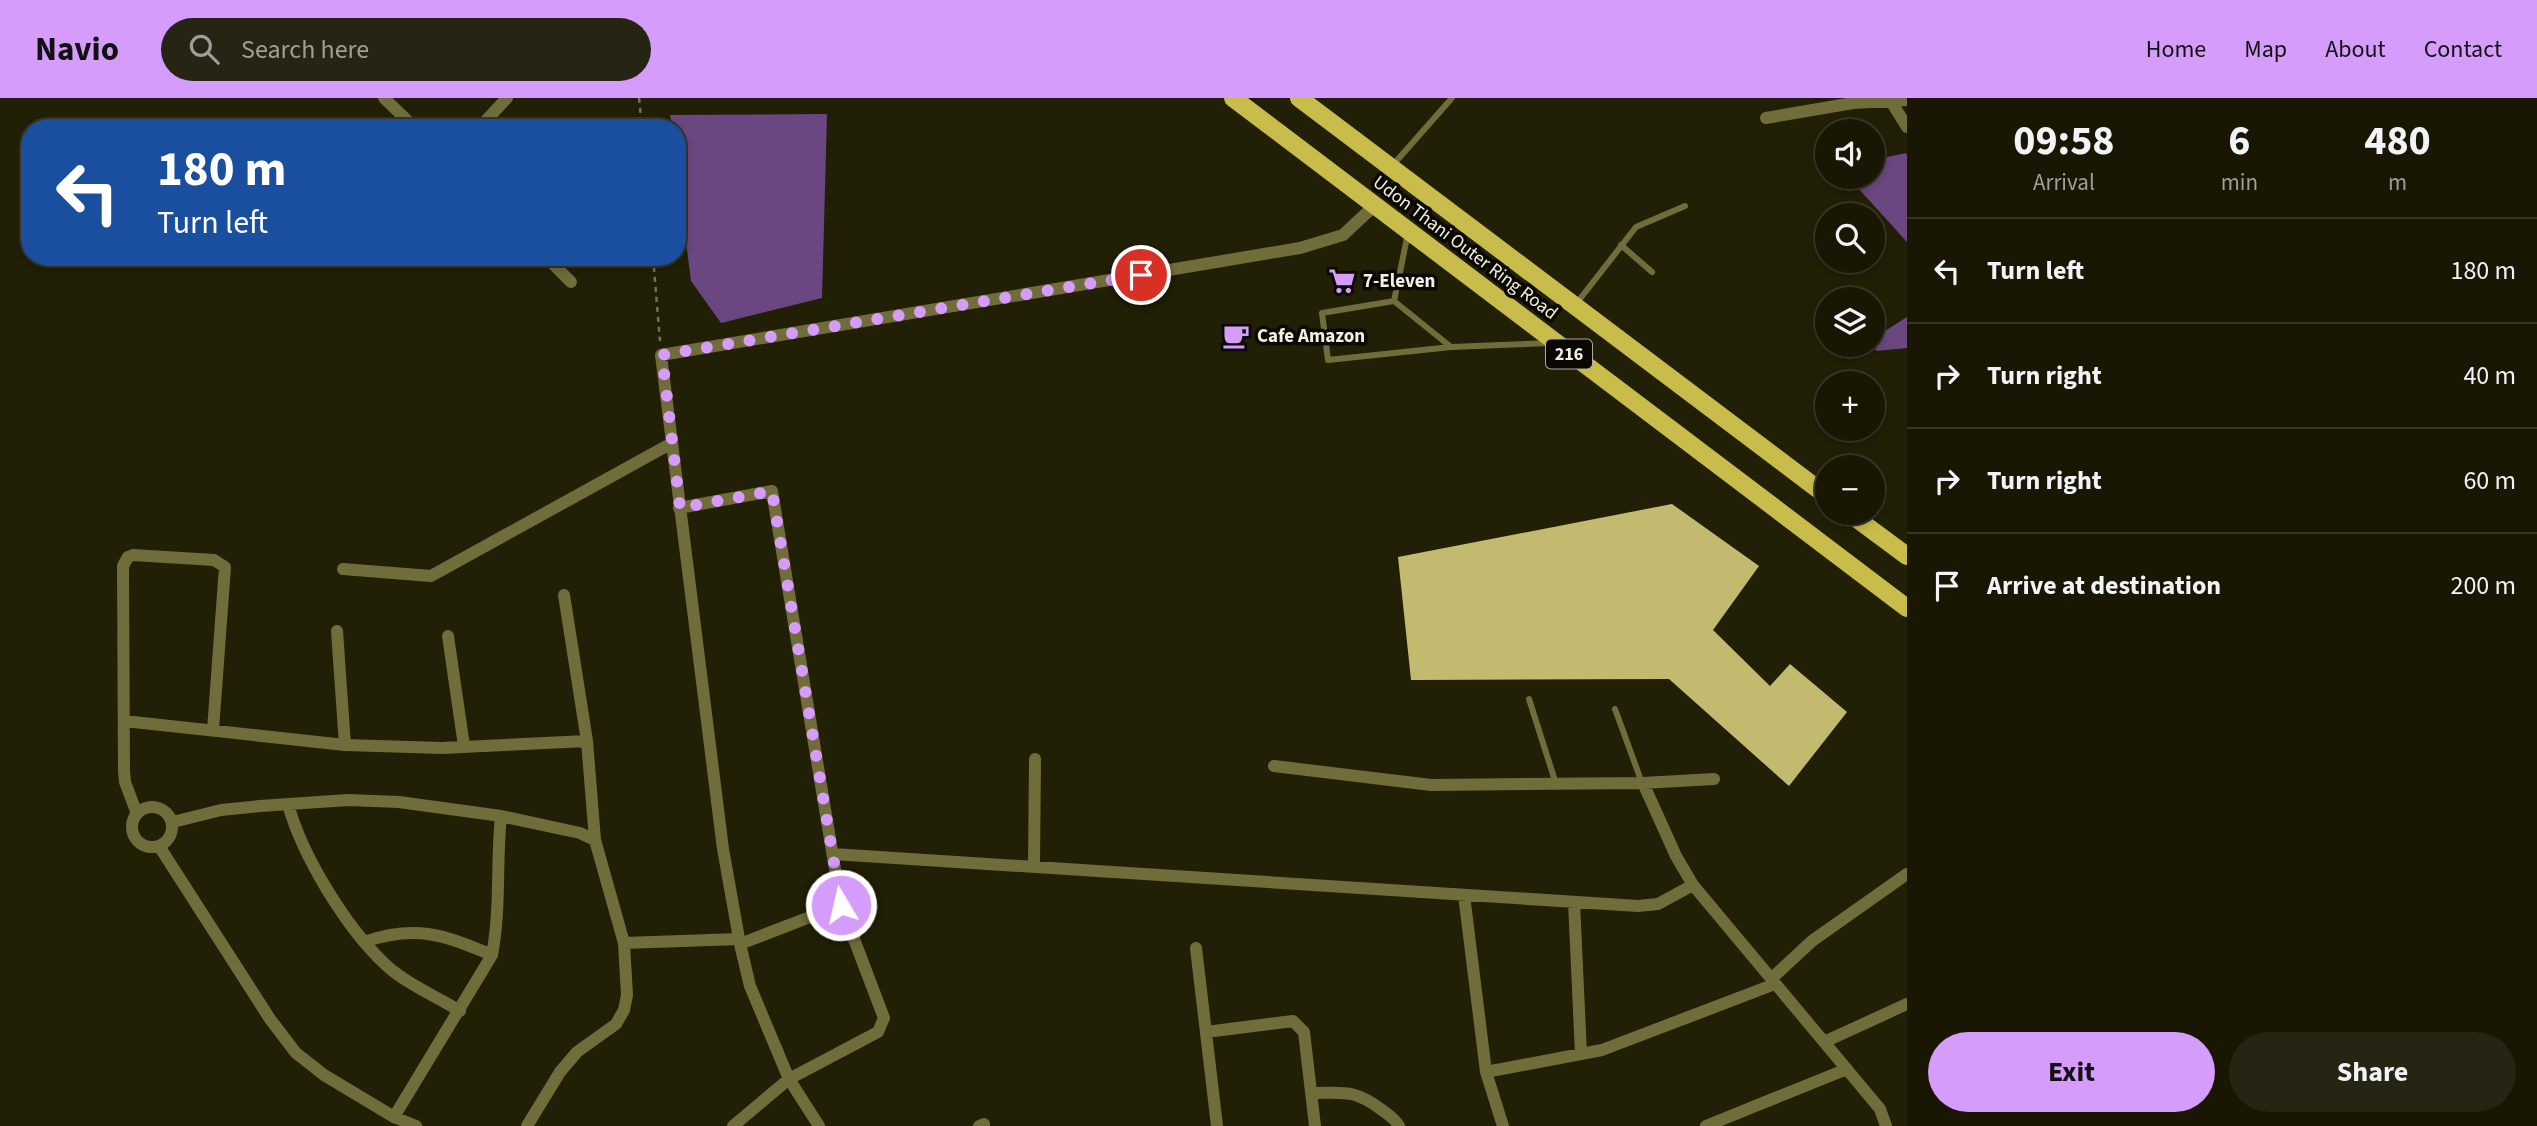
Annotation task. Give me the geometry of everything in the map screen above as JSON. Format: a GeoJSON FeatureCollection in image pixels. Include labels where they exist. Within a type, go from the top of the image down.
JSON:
{"type":"FeatureCollection","features":[{"type":"Feature","properties":{"kind":"main road","name":"Udon Thani Outer Ring Road"},"geometry":{"type":"LineString","coordinates":[[1233,98],[1907,608]]}},
{"type":"Feature","properties":{"kind":"main road","name":"Udon Thani Outer Ring Road"},"geometry":{"type":"LineString","coordinates":[[1299,98],[1815,487]]}},
{"type":"Feature","properties":{"kind":"main road"},"geometry":{"type":"LineString","coordinates":[[1865,525],[1907,556]]}},
{"type":"Feature","properties":{"kind":"street"},"geometry":{"type":"LineString","coordinates":[[384,98],[406,119]]}},
{"type":"Feature","properties":{"kind":"street"},"geometry":{"type":"LineString","coordinates":[[487,119],[507,98]]}},
{"type":"Feature","properties":{"kind":"street"},"geometry":{"type":"LineString","coordinates":[[1766,118],[1852,101],[1892,103],[1907,100]]}},
{"type":"Feature","properties":{"kind":"street"},"geometry":{"type":"LineString","coordinates":[[1892,103],[1907,127]]}},
{"type":"Feature","properties":{"kind":"street"},"geometry":{"type":"LineString","coordinates":[[819,1126],[789,1079],[750,986],[740,941],[721,837],[680,508],[666,446],[662,355],[1300,248],[1343,235],[1375,205]]}},
{"type":"Feature","properties":{"kind":"street"},"geometry":{"type":"LineString","coordinates":[[555,266],[571,282]]}},
{"type":"Feature","properties":{"kind":"street"},"geometry":{"type":"LineString","coordinates":[[343,569],[431,576],[666,446]]}},
{"type":"Feature","properties":{"kind":"street"},"geometry":{"type":"LineString","coordinates":[[680,508],[772,491],[841,905],[884,1018],[878,1032],[789,1079],[733,1126]]}},
{"type":"Feature","properties":{"kind":"street"},"geometry":{"type":"LineString","coordinates":[[137,814],[125,782],[124,721],[125,560],[133,555],[214,560],[225,567],[213,730]]}},
{"type":"Feature","properties":{"kind":"street"},"geometry":{"type":"LineString","coordinates":[[527,1126],[560,1072],[577,1052],[616,1024],[624,1010],[627,995],[624,943],[595,840],[587,741],[564,595]]}},
{"type":"Feature","properties":{"kind":"street"},"geometry":{"type":"LineString","coordinates":[[337,631],[345,745]]}},
{"type":"Feature","properties":{"kind":"street"},"geometry":{"type":"LineString","coordinates":[[448,636],[464,746]]}},
{"type":"Feature","properties":{"kind":"street"},"geometry":{"type":"LineString","coordinates":[[124,721],[345,745],[442,748],[587,741]]}},
{"type":"Feature","properties":{"kind":"street"},"geometry":{"type":"LineString","coordinates":[[1034,866],[1035,759]]}},
{"type":"Feature","properties":{"kind":"street"},"geometry":{"type":"LineString","coordinates":[[1274,766],[1431,785],[1643,783],[1714,779]]}},
{"type":"Feature","properties":{"kind":"street"},"geometry":{"type":"LineString","coordinates":[[1643,783],[1676,856],[1693,885],[1880,1110],[1886,1126]]}},
{"type":"Feature","properties":{"kind":"street"},"geometry":{"type":"LineString","coordinates":[[173,822],[221,810],[288,804],[348,800],[399,802],[501,816],[580,833],[595,840]]}},
{"type":"Feature","properties":{"kind":"street"},"geometry":{"type":"LineString","coordinates":[[288,804],[294,828],[334,900],[364,942],[388,967],[460,1011]]}},
{"type":"Feature","properties":{"kind":"street"},"geometry":{"type":"LineString","coordinates":[[151,807],[168,815],[173,822],[166,841],[159,846],[146,847],[136,841],[131,830],[133,819],[140,810],[151,807]]}},
{"type":"Feature","properties":{"kind":"street"},"geometry":{"type":"LineString","coordinates":[[394,1117],[492,955],[498,926],[498,848],[501,816]]}},
{"type":"Feature","properties":{"kind":"street"},"geometry":{"type":"LineString","coordinates":[[159,846],[262,1008],[296,1053],[324,1075],[394,1117],[416,1126]]}},
{"type":"Feature","properties":{"kind":"street"},"geometry":{"type":"LineString","coordinates":[[833,854],[1638,906],[1658,904],[1693,885]]}},
{"type":"Feature","properties":{"kind":"street"},"geometry":{"type":"LineString","coordinates":[[1486,1072],[1602,1050],[1773,981],[1812,941],[1907,874]]}},
{"type":"Feature","properties":{"kind":"street"},"geometry":{"type":"LineString","coordinates":[[1464,895],[1486,1072],[1503,1126]]}},
{"type":"Feature","properties":{"kind":"street"},"geometry":{"type":"LineString","coordinates":[[1574,902],[1581,1054]]}},
{"type":"Feature","properties":{"kind":"street"},"geometry":{"type":"LineString","coordinates":[[624,943],[740,941],[841,905]]}},
{"type":"Feature","properties":{"kind":"street"},"geometry":{"type":"LineString","coordinates":[[364,942],[386,935],[413,932],[447,936],[492,955]]}},
{"type":"Feature","properties":{"kind":"street"},"geometry":{"type":"LineString","coordinates":[[1196,948],[1217,1126]]}},
{"type":"Feature","properties":{"kind":"street"},"geometry":{"type":"LineString","coordinates":[[1824,1042],[1907,1004]]}},
{"type":"Feature","properties":{"kind":"street"},"geometry":{"type":"LineString","coordinates":[[1206,1032],[1293,1021],[1304,1032],[1315,1126]]}},
{"type":"Feature","properties":{"kind":"street"},"geometry":{"type":"LineString","coordinates":[[1706,1126],[1847,1069]]}},
{"type":"Feature","properties":{"kind":"street"},"geometry":{"type":"LineString","coordinates":[[1311,1093],[1359,1094],[1388,1114],[1399,1126]]}},
{"type":"Feature","properties":{"kind":"lane"},"geometry":{"type":"LineString","coordinates":[[1391,168],[1452,98]]}},
{"type":"Feature","properties":{"kind":"lane"},"geometry":{"type":"LineString","coordinates":[[1575,306],[1642,223],[1685,206]]}},
{"type":"Feature","properties":{"kind":"lane"},"geometry":{"type":"LineString","coordinates":[[1394,301],[1408,230]]}},
{"type":"Feature","properties":{"kind":"lane"},"geometry":{"type":"LineString","coordinates":[[1621,246],[1652,272]]}},
{"type":"Feature","properties":{"kind":"lane"},"geometry":{"type":"LineString","coordinates":[[1451,347],[1394,301],[1322,313],[1328,360],[1451,347],[1555,343]]}},
{"type":"Feature","properties":{"kind":"lane"},"geometry":{"type":"LineString","coordinates":[[1529,699],[1556,784]]}},
{"type":"Feature","properties":{"kind":"lane"},"geometry":{"type":"LineString","coordinates":[[1615,709],[1643,783]]}},
{"type":"Feature","properties":{"kind":"path"},"geometry":{"type":"LineString","coordinates":[[639,98],[641,119]]}},
{"type":"Feature","properties":{"kind":"path"},"geometry":{"type":"LineString","coordinates":[[654,266],[662,355]]}},
{"type":"Feature","properties":{"kind":"shaded area"},"geometry":{"type":"Polygon","coordinates":[[[827,114],[822,298],[721,323],[691,281],[686,242],[686,119],[671,119],[670,115],[827,114]]]}},
{"type":"Feature","properties":{"kind":"shaded area"},"geometry":{"type":"Polygon","coordinates":[[[1907,155],[1907,242],[1885,218],[1885,203],[1872,203],[1859,189],[1885,189],[1885,157],[1907,155]]]}},
{"type":"Feature","properties":{"kind":"shaded area"},"geometry":{"type":"Polygon","coordinates":[[[1907,317],[1907,348],[1885,350],[1885,331],[1907,317]]]}},
{"type":"Feature","properties":{"kind":"building"},"geometry":{"type":"Polygon","coordinates":[[[1672,504],[1759,566],[1713,630],[1770,686],[1790,664],[1847,712],[1789,786],[1669,679],[1411,680],[1398,557],[1672,504]]]}},
{"type":"Feature","properties":{"kind":"place","name":"7-Eleven"},"geometry":{"type":"Point","coordinates":[1342,281]}},
{"type":"Feature","properties":{"kind":"place","name":"Cafe Amazon"},"geometry":{"type":"Point","coordinates":[1236,336]}},
{"type":"Feature","properties":{"kind":"route"},"geometry":{"type":"LineString","coordinates":[[841,905],[772,491],[680,508],[662,355],[1141,275]]}}]}
